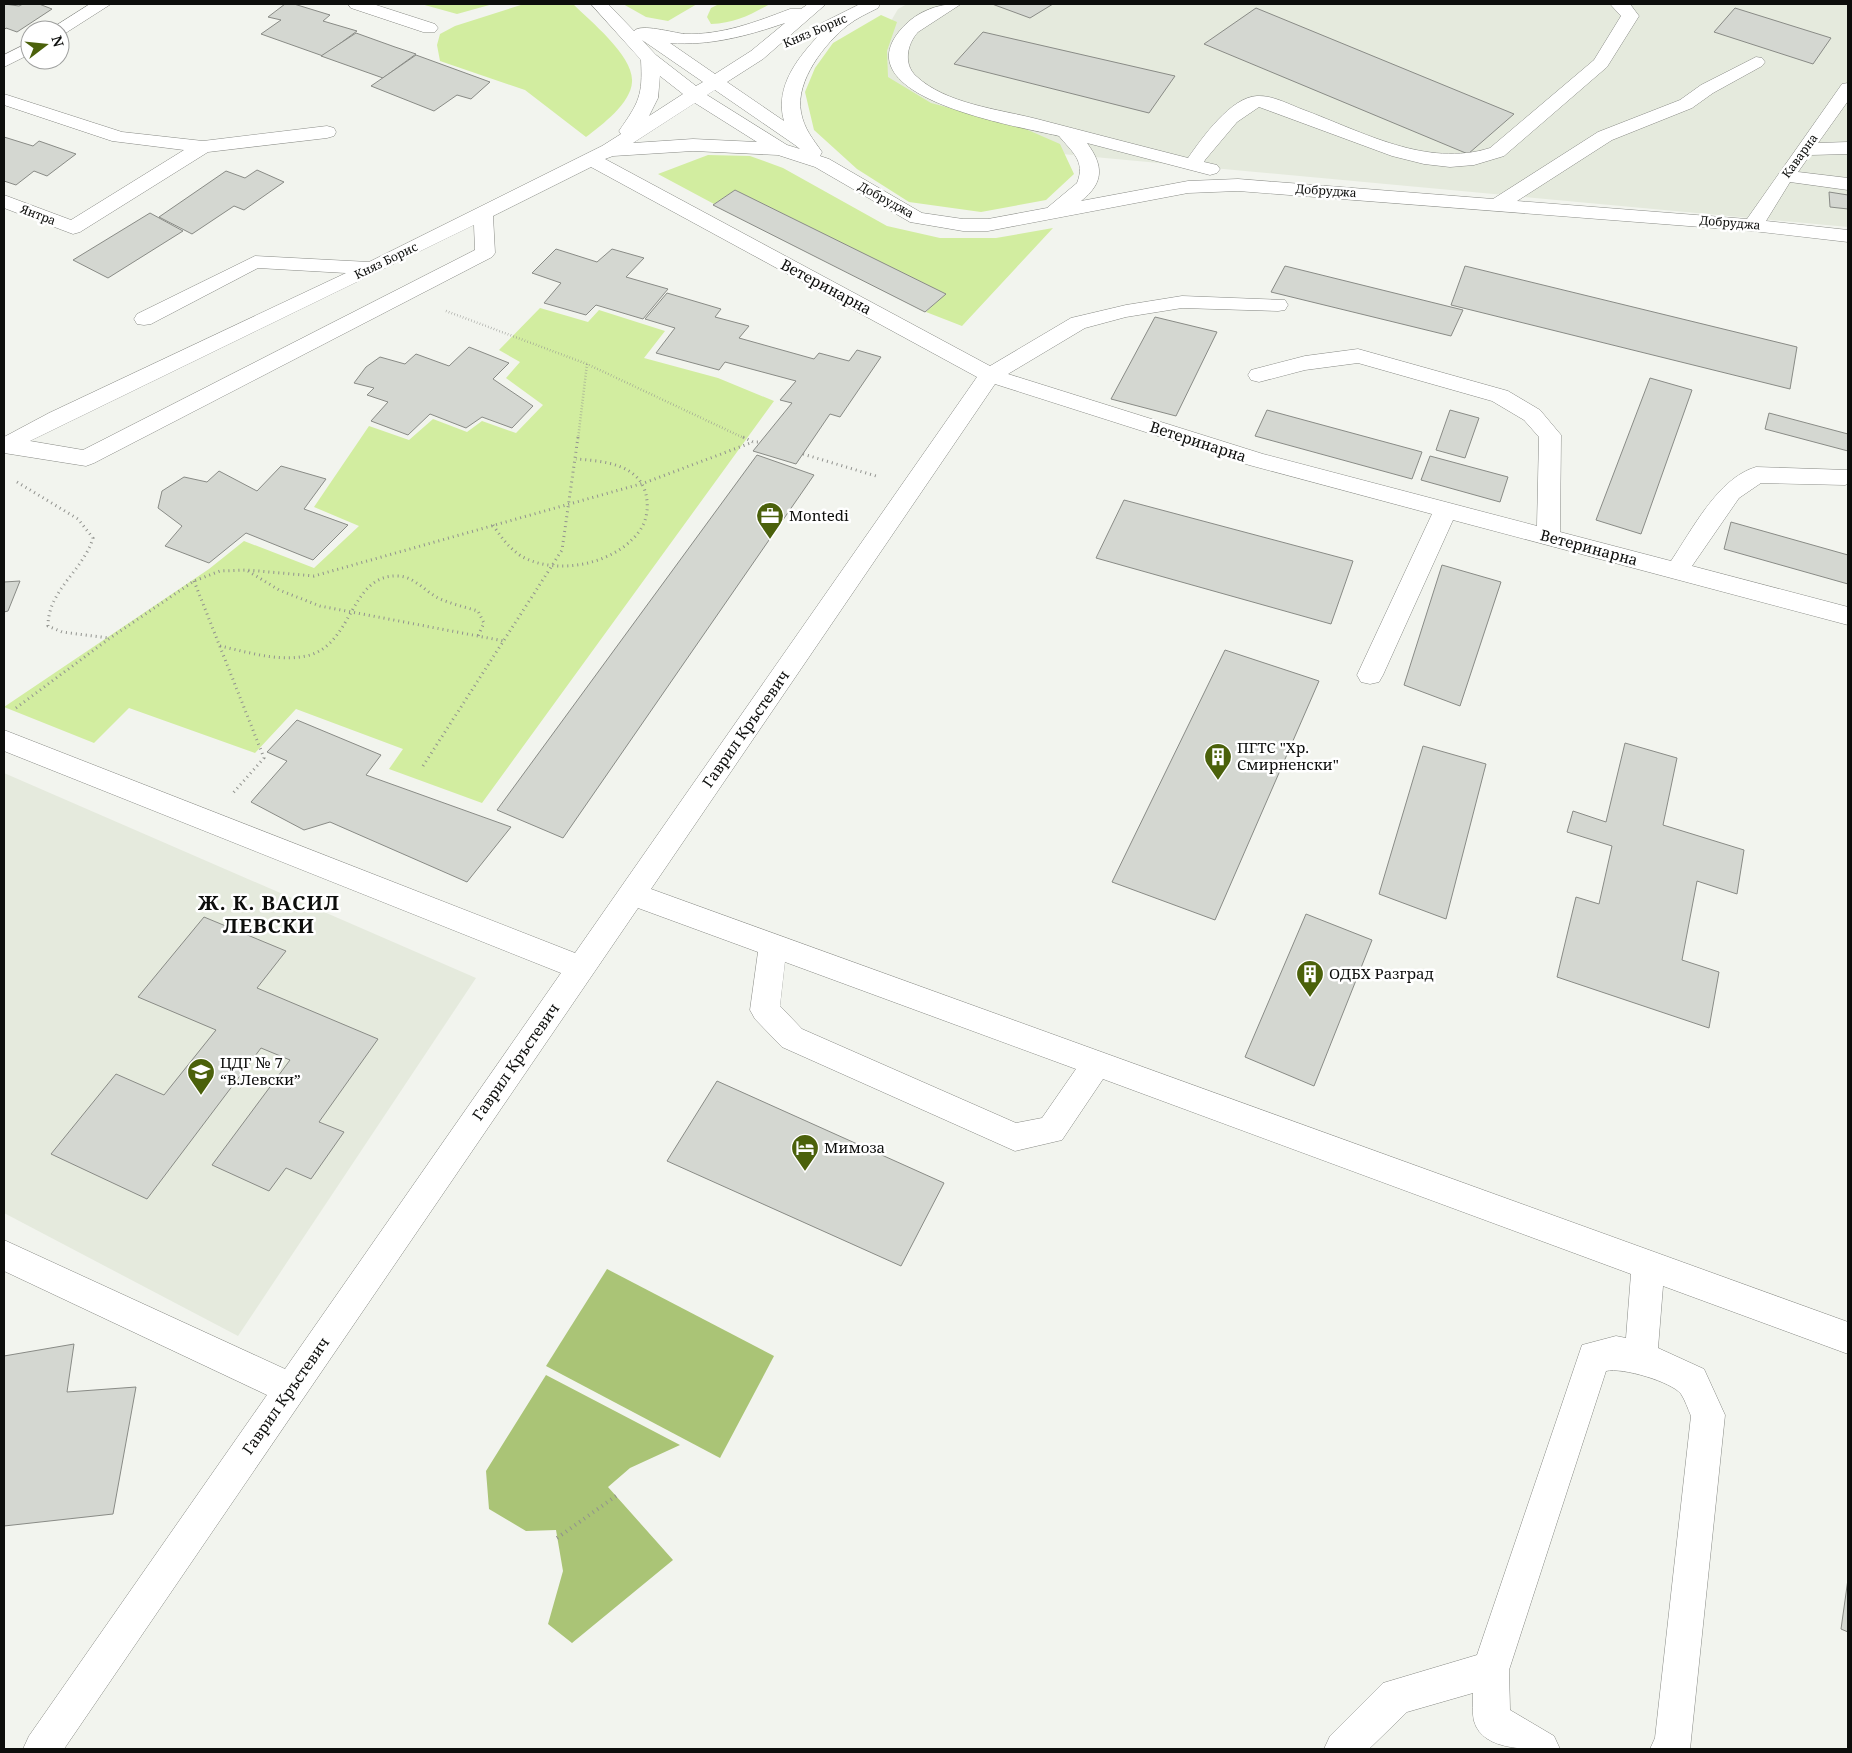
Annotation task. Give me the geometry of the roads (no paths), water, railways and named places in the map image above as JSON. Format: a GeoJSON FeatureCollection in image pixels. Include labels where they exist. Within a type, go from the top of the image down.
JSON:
{"type":"FeatureCollection","features":[{"type":"Feature","properties":{"kind":"street"},"geometry":{"type":"LineString","coordinates":[[70,23],[102,4]]}},
{"type":"Feature","properties":{"kind":"street"},"geometry":{"type":"LineString","coordinates":[[357,4],[429,28]]}},
{"type":"Feature","properties":{"kind":"street","name":"Княз Борис"},"geometry":{"type":"LineString","coordinates":[[757,54],[842,21],[872,4]]}},
{"type":"Feature","properties":{"kind":"street"},"geometry":{"type":"LineString","coordinates":[[952,4],[920,23],[907,33],[901,42],[899,66],[907,78],[938,97],[955,104],[1067,134],[1193,164],[1264,186]]}},
{"type":"Feature","properties":{"kind":"street"},"geometry":{"type":"LineString","coordinates":[[1193,164],[1208,144],[1247,103],[1257,101],[1404,153],[1457,162],[1482,160],[1497,152],[1601,63],[1630,16],[1623,6],[1618,4]]}},
{"type":"Feature","properties":{"kind":"street"},"geometry":{"type":"LineString","coordinates":[[640,30],[676,38],[729,35],[753,29],[816,5]]}},
{"type":"Feature","properties":{"kind":"street","name":"Княз Борис"},"geometry":{"type":"LineString","coordinates":[[5,446],[57,418],[373,268],[600,155],[757,54],[816,5]]}},
{"type":"Feature","properties":{"kind":"street"},"geometry":{"type":"LineString","coordinates":[[605,10],[640,30],[802,141],[822,163]]}},
{"type":"Feature","properties":{"kind":"street"},"geometry":{"type":"LineString","coordinates":[[605,10],[650,59],[695,95],[780,149],[822,163]]}},
{"type":"Feature","properties":{"kind":"street"},"geometry":{"type":"LineString","coordinates":[[802,141],[792,111],[796,78],[811,55],[842,21]]}},
{"type":"Feature","properties":{"kind":"street"},"geometry":{"type":"LineString","coordinates":[[4,62],[20,53]]}},
{"type":"Feature","properties":{"kind":"street"},"geometry":{"type":"LineString","coordinates":[[600,155],[639,118],[648,103],[652,88],[650,59]]}},
{"type":"Feature","properties":{"kind":"street"},"geometry":{"type":"LineString","coordinates":[[1497,205],[1605,136],[1686,104],[1708,89],[1756,62]]}},
{"type":"Feature","properties":{"kind":"street","name":"Каварна"},"geometry":{"type":"LineString","coordinates":[[1753,225],[1785,176],[1848,88]]}},
{"type":"Feature","properties":{"kind":"street"},"geometry":{"type":"LineString","coordinates":[[4,99],[120,137],[202,147],[327,132]]}},
{"type":"Feature","properties":{"kind":"street"},"geometry":{"type":"LineString","coordinates":[[1044,215],[1067,204],[1081,194],[1090,174],[1090,163],[1087,153],[1067,134]]}},
{"type":"Feature","properties":{"kind":"street"},"geometry":{"type":"LineString","coordinates":[[600,155],[694,145],[780,149]]}},
{"type":"Feature","properties":{"kind":"street","name":"Янтра"},"geometry":{"type":"LineString","coordinates":[[4,201],[73,228],[202,147]]}},
{"type":"Feature","properties":{"kind":"street"},"geometry":{"type":"LineString","coordinates":[[1805,149],[1848,148]]}},
{"type":"Feature","properties":{"kind":"street","name":"Ветеринарна"},"geometry":{"type":"LineString","coordinates":[[600,155],[990,375],[1257,460],[1848,616]]}},
{"type":"Feature","properties":{"kind":"street","name":"Добруджа"},"geometry":{"type":"LineString","coordinates":[[822,163],[917,218],[964,225],[988,225],[1188,187],[1238,185],[1753,225],[1848,236]]}},
{"type":"Feature","properties":{"kind":"street"},"geometry":{"type":"LineString","coordinates":[[1785,176],[1848,184]]}},
{"type":"Feature","properties":{"kind":"street"},"geometry":{"type":"LineString","coordinates":[[5,446],[86,458],[485,252],[483,214]]}},
{"type":"Feature","properties":{"kind":"street"},"geometry":{"type":"LineString","coordinates":[[144,319],[256,262],[373,268]]}},
{"type":"Feature","properties":{"kind":"street"},"geometry":{"type":"LineString","coordinates":[[990,375],[1078,324],[1126,311],[1182,302],[1278,306]]}},
{"type":"Feature","properties":{"kind":"street"},"geometry":{"type":"LineString","coordinates":[[1260,375],[1305,363],[1358,356],[1500,396],[1532,415],[1550,435],[1548,537]]}},
{"type":"Feature","properties":{"kind":"street","name":"Гаврил Кръстевич"},"geometry":{"type":"LineString","coordinates":[[42,1749],[990,375]]}},
{"type":"Feature","properties":{"kind":"street"},"geometry":{"type":"LineString","coordinates":[[1676,570],[1731,492],[1756,475],[1845,478]]}},
{"type":"Feature","properties":{"kind":"street"},"geometry":{"type":"LineString","coordinates":[[1370,675],[1446,510]]}},
{"type":"Feature","properties":{"kind":"street"},"geometry":{"type":"LineString","coordinates":[[4,740],[581,968]]}},
{"type":"Feature","properties":{"kind":"street"},"geometry":{"type":"LineString","coordinates":[[632,894],[1848,1338]]}},
{"type":"Feature","properties":{"kind":"street"},"geometry":{"type":"LineString","coordinates":[[773,945],[765,1010],[792,1038],[1015,1137],[1051,1130],[1097,1063]]}},
{"type":"Feature","properties":{"kind":"street"},"geometry":{"type":"LineString","coordinates":[[4,1255],[291,1389]]}},
{"type":"Feature","properties":{"kind":"street"},"geometry":{"type":"LineString","coordinates":[[1641,1356],[1648,1264]]}},
{"type":"Feature","properties":{"kind":"street"},"geometry":{"type":"LineString","coordinates":[[1541,1749],[1492,1720],[1491,1670],[1594,1357],[1616,1352],[1641,1356],[1692,1380],[1708,1415],[1674,1734],[1669,1749]]}},
{"type":"Feature","properties":{"kind":"street"},"geometry":{"type":"LineString","coordinates":[[1344,1749],[1396,1696],[1491,1670]]}},
{"type":"Feature","properties":{"kind":"place","name":"Montedi"},"geometry":{"type":"Point","coordinates":[770,540]}},
{"type":"Feature","properties":{"kind":"place","name":"ПГТС \"Хр. Смирненски\""},"geometry":{"type":"Point","coordinates":[1218,781]}},
{"type":"Feature","properties":{"kind":"place","name":"ОДБХ Разград"},"geometry":{"type":"Point","coordinates":[1310,998]}},
{"type":"Feature","properties":{"kind":"place","name":"ЦДГ № 7 “В.Левски”"},"geometry":{"type":"Point","coordinates":[201,1096]}},
{"type":"Feature","properties":{"kind":"place","name":"Мимоза"},"geometry":{"type":"Point","coordinates":[805,1172]}},
{"type":"Feature","properties":{"kind":"district","name":"Ж. К. ВАСИЛ ЛЕВСКИ"},"geometry":{"type":"Point","coordinates":[269,914]}}]}
